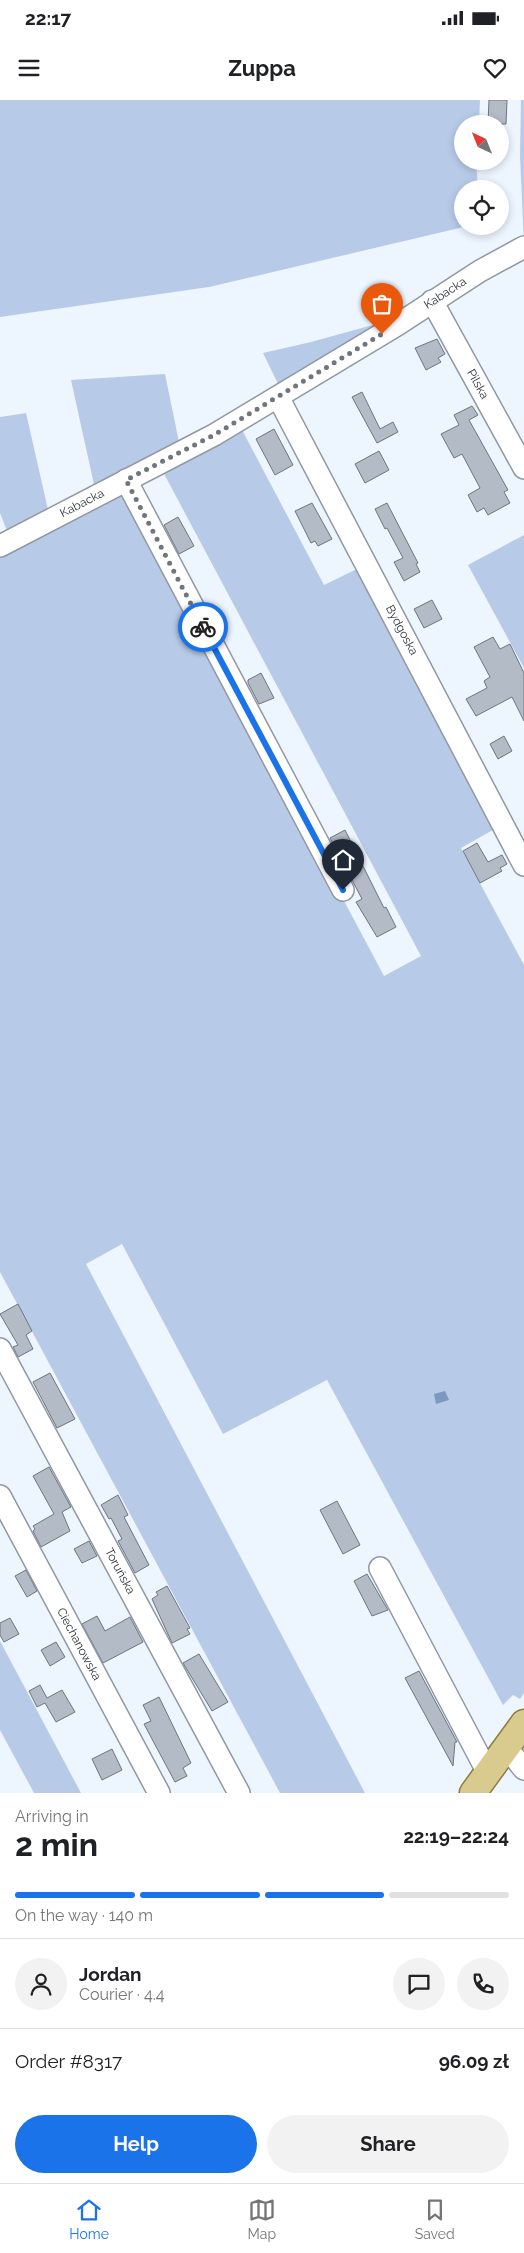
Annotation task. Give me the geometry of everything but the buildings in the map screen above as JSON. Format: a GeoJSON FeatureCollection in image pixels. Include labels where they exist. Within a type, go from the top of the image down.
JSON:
{"type":"FeatureCollection","features":[{"type":"Feature","properties":{"kind":"main road"},"geometry":{"type":"LineString","coordinates":[[480,1783],[524,1723]]}},
{"type":"Feature","properties":{"kind":"street","name":"Kabacka"},"geometry":{"type":"LineString","coordinates":[[0,546],[214,435],[398,325],[432,300],[524,246]]}},
{"type":"Feature","properties":{"kind":"street","name":"Pilska"},"geometry":{"type":"LineString","coordinates":[[432,300],[524,468]]}},
{"type":"Feature","properties":{"kind":"street","name":"Bydgoska"},"geometry":{"type":"LineString","coordinates":[[278,397],[524,865]]}},
{"type":"Feature","properties":{"kind":"street"},"geometry":{"type":"LineString","coordinates":[[126,480],[343,890]]}},
{"type":"Feature","properties":{"kind":"street","name":"Toruńska"},"geometry":{"type":"LineString","coordinates":[[0,1349],[239,1793]]}},
{"type":"Feature","properties":{"kind":"street","name":"Ciechanowska"},"geometry":{"type":"LineString","coordinates":[[0,1496],[159,1793]]}},
{"type":"Feature","properties":{"kind":"street"},"geometry":{"type":"LineString","coordinates":[[380,1568],[480,1783]]}},
{"type":"Feature","properties":{"kind":"street"},"geometry":{"type":"LineString","coordinates":[[506,1747],[524,1769]]}},
{"type":"Feature","properties":{"kind":"shaded area"},"geometry":{"type":"Polygon","coordinates":[[[0,100],[480,100],[479,115],[454,115],[454,170],[477,170],[477,180],[454,180],[454,229],[209,287],[0,317],[0,100]]]}},
{"type":"Feature","properties":{"kind":"shaded area"},"geometry":{"type":"Polygon","coordinates":[[[521,100],[524,100],[524,244],[520,156],[521,100]]]}},
{"type":"Feature","properties":{"kind":"shaded area"},"geometry":{"type":"Polygon","coordinates":[[[398,318],[280,388],[263,353],[311,342],[398,318]]]}},
{"type":"Feature","properties":{"kind":"shaded area"},"geometry":{"type":"Polygon","coordinates":[[[165,374],[180,447],[95,489],[71,380],[165,374]]]}},
{"type":"Feature","properties":{"kind":"shaded area"},"geometry":{"type":"Polygon","coordinates":[[[26,413],[49,514],[7,531],[0,513],[0,417],[26,413]]]}},
{"type":"Feature","properties":{"kind":"shaded area"},"geometry":{"type":"Polygon","coordinates":[[[241,428],[324,585],[361,567],[500,826],[461,848],[524,965],[524,1693],[520,1699],[513,1695],[503,1705],[327,1380],[223,1434],[122,1244],[86,1264],[365,1793],[280,1793],[0,1272],[0,553],[125,489],[384,976],[421,956],[162,470],[241,428]]]}},
{"type":"Feature","properties":{"kind":"shaded area"},"geometry":{"type":"Polygon","coordinates":[[[524,535],[524,668],[468,565],[524,535]]]}},
{"type":"Feature","properties":{"kind":"shaded area"},"geometry":{"type":"Polygon","coordinates":[[[445,1391],[449,1400],[436,1404],[434,1394],[445,1391]]]}},
{"type":"Feature","properties":{"kind":"shaded area"},"geometry":{"type":"Polygon","coordinates":[[[0,1641],[81,1793],[34,1793],[0,1730],[0,1641]]]}},
{"type":"Feature","properties":{"kind":"way so far"},"geometry":{"type":"LineString","coordinates":[[203,627],[126,480],[214,435],[382,334]]}},
{"type":"Feature","properties":{"kind":"route"},"geometry":{"type":"LineString","coordinates":[[203,627],[343,890]]}}]}
